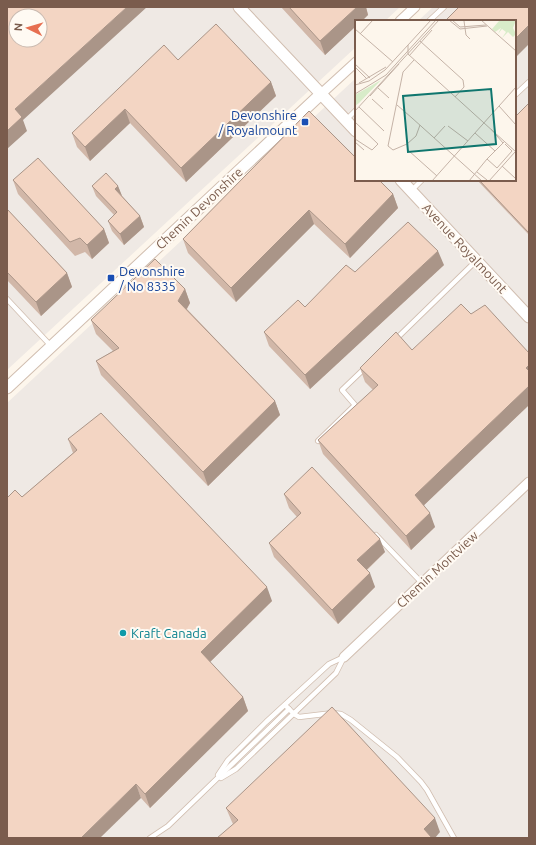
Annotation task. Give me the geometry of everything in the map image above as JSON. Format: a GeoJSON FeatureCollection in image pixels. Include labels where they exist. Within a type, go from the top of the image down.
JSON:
{"type":"FeatureCollection","features":[{"type":"Feature","properties":{"kind":"street"},"geometry":{"type":"LineString","coordinates":[[239,7],[355,130]]}},
{"type":"Feature","properties":{"kind":"street"},"geometry":{"type":"LineString","coordinates":[[401,20],[415,7]]}},
{"type":"Feature","properties":{"kind":"street","name":"Chemin Devonshire"},"geometry":{"type":"LineString","coordinates":[[7,388],[355,63]]}},
{"type":"Feature","properties":{"kind":"street","name":"Avenue Royalmount"},"geometry":{"type":"LineString","coordinates":[[402,181],[529,317]]}},
{"type":"Feature","properties":{"kind":"street","name":"Chemin Montview"},"geometry":{"type":"LineString","coordinates":[[344,657],[529,482]]}},
{"type":"Feature","properties":{"kind":"lane"},"geometry":{"type":"LineString","coordinates":[[429,20],[444,7]]}},
{"type":"Feature","properties":{"kind":"lane"},"geometry":{"type":"LineString","coordinates":[[516,94],[529,82]]}},
{"type":"Feature","properties":{"kind":"lane"},"geometry":{"type":"LineString","coordinates":[[346,120],[355,111]]}},
{"type":"Feature","properties":{"kind":"lane"},"geometry":{"type":"LineString","coordinates":[[411,191],[421,181]]}},
{"type":"Feature","properties":{"kind":"lane"},"geometry":{"type":"LineString","coordinates":[[392,342],[476,261]]}},
{"type":"Feature","properties":{"kind":"lane"},"geometry":{"type":"LineString","coordinates":[[7,299],[51,346]]}},
{"type":"Feature","properties":{"kind":"lane"},"geometry":{"type":"LineString","coordinates":[[318,441],[355,405],[342,390],[370,364]]}},
{"type":"Feature","properties":{"kind":"lane"},"geometry":{"type":"LineString","coordinates":[[372,530],[422,583]]}},
{"type":"Feature","properties":{"kind":"lane"},"geometry":{"type":"LineString","coordinates":[[215,781],[228,760],[285,705],[329,664],[344,657]]}},
{"type":"Feature","properties":{"kind":"lane"},"geometry":{"type":"LineString","coordinates":[[215,781],[236,769],[294,714],[336,673],[344,657]]}},
{"type":"Feature","properties":{"kind":"lane"},"geometry":{"type":"LineString","coordinates":[[285,705],[299,717],[337,713],[351,720],[397,757],[421,782],[454,838]]}},
{"type":"Feature","properties":{"kind":"lane"},"geometry":{"type":"LineString","coordinates":[[150,838],[168,826],[289,709]]}},
{"type":"Feature","properties":{"kind":"shaded area"},"geometry":{"type":"Polygon","coordinates":[[[7,7],[400,7],[386,20],[355,20],[355,48],[7,370],[7,7]]]}},
{"type":"Feature","properties":{"kind":"shaded area"},"geometry":{"type":"Polygon","coordinates":[[[433,7],[529,7],[529,838],[7,838],[7,403],[355,79],[355,181],[516,181],[516,20],[419,20],[433,7]]]}},
{"type":"Feature","properties":{"kind":"building"},"geometry":{"type":"Polygon","coordinates":[[[7,7],[127,7],[15,109],[22,117],[7,131],[7,7]]]}},
{"type":"Feature","properties":{"kind":"building"},"geometry":{"type":"Polygon","coordinates":[[[289,7],[357,7],[320,41],[289,7]]]}},
{"type":"Feature","properties":{"kind":"building"},"geometry":{"type":"Polygon","coordinates":[[[459,7],[529,7],[529,25],[516,38],[516,20],[446,20],[459,7]]]}},
{"type":"Feature","properties":{"kind":"building"},"geometry":{"type":"Polygon","coordinates":[[[216,24],[271,82],[181,168],[125,109],[85,147],[72,133],[164,45],[178,60],[216,24]]]}},
{"type":"Feature","properties":{"kind":"building"},"geometry":{"type":"Polygon","coordinates":[[[529,103],[529,233],[480,181],[516,181],[516,116],[529,103]]]}},
{"type":"Feature","properties":{"kind":"building"},"geometry":{"type":"Polygon","coordinates":[[[309,111],[355,157],[355,181],[380,181],[393,194],[345,244],[309,210],[231,288],[183,239],[309,111]]]}},
{"type":"Feature","properties":{"kind":"building"},"geometry":{"type":"Polygon","coordinates":[[[38,158],[104,229],[87,245],[80,238],[70,242],[13,180],[38,158]]]}},
{"type":"Feature","properties":{"kind":"building"},"geometry":{"type":"Polygon","coordinates":[[[106,173],[118,186],[115,189],[140,216],[120,234],[108,221],[117,212],[92,186],[106,173]]]}},
{"type":"Feature","properties":{"kind":"building"},"geometry":{"type":"Polygon","coordinates":[[[7,209],[67,273],[36,302],[7,272],[7,209]]]}},
{"type":"Feature","properties":{"kind":"building"},"geometry":{"type":"Polygon","coordinates":[[[408,222],[438,251],[305,375],[264,332],[298,300],[305,307],[346,265],[355,272],[408,222]]]}},
{"type":"Feature","properties":{"kind":"building"},"geometry":{"type":"Polygon","coordinates":[[[155,259],[185,289],[178,301],[275,401],[203,472],[96,361],[119,348],[91,320],[155,259]]]}},
{"type":"Feature","properties":{"kind":"building"},"geometry":{"type":"Polygon","coordinates":[[[461,304],[471,314],[485,305],[529,353],[529,365],[526,368],[529,371],[529,386],[415,495],[430,513],[406,536],[318,440],[378,385],[360,368],[396,332],[412,350],[461,304]]]}},
{"type":"Feature","properties":{"kind":"building","name":"Kraft Canada"},"geometry":{"type":"Polygon","coordinates":[[[101,413],[267,587],[201,652],[243,697],[145,794],[136,784],[81,838],[7,838],[7,498],[15,490],[22,497],[77,450],[68,439],[101,413]]]}},
{"type":"Feature","properties":{"kind":"building"},"geometry":{"type":"Polygon","coordinates":[[[312,467],[380,539],[357,560],[370,573],[332,610],[269,543],[301,513],[284,494],[312,467]]]}},
{"type":"Feature","properties":{"kind":"building"},"geometry":{"type":"Polygon","coordinates":[[[332,707],[435,818],[424,829],[432,838],[217,838],[238,820],[226,808],[332,707]]]}},
{"type":"Feature","properties":{"kind":"place","name":"Devonshire / Royalmount"},"geometry":{"type":"Point","coordinates":[305,122]}},
{"type":"Feature","properties":{"kind":"place","name":"Devonshire / No 8335"},"geometry":{"type":"Point","coordinates":[111,278]}},
{"type":"Feature","properties":{"kind":"place","name":"Kraft Canada"},"geometry":{"type":"Point","coordinates":[123,633]}}]}
